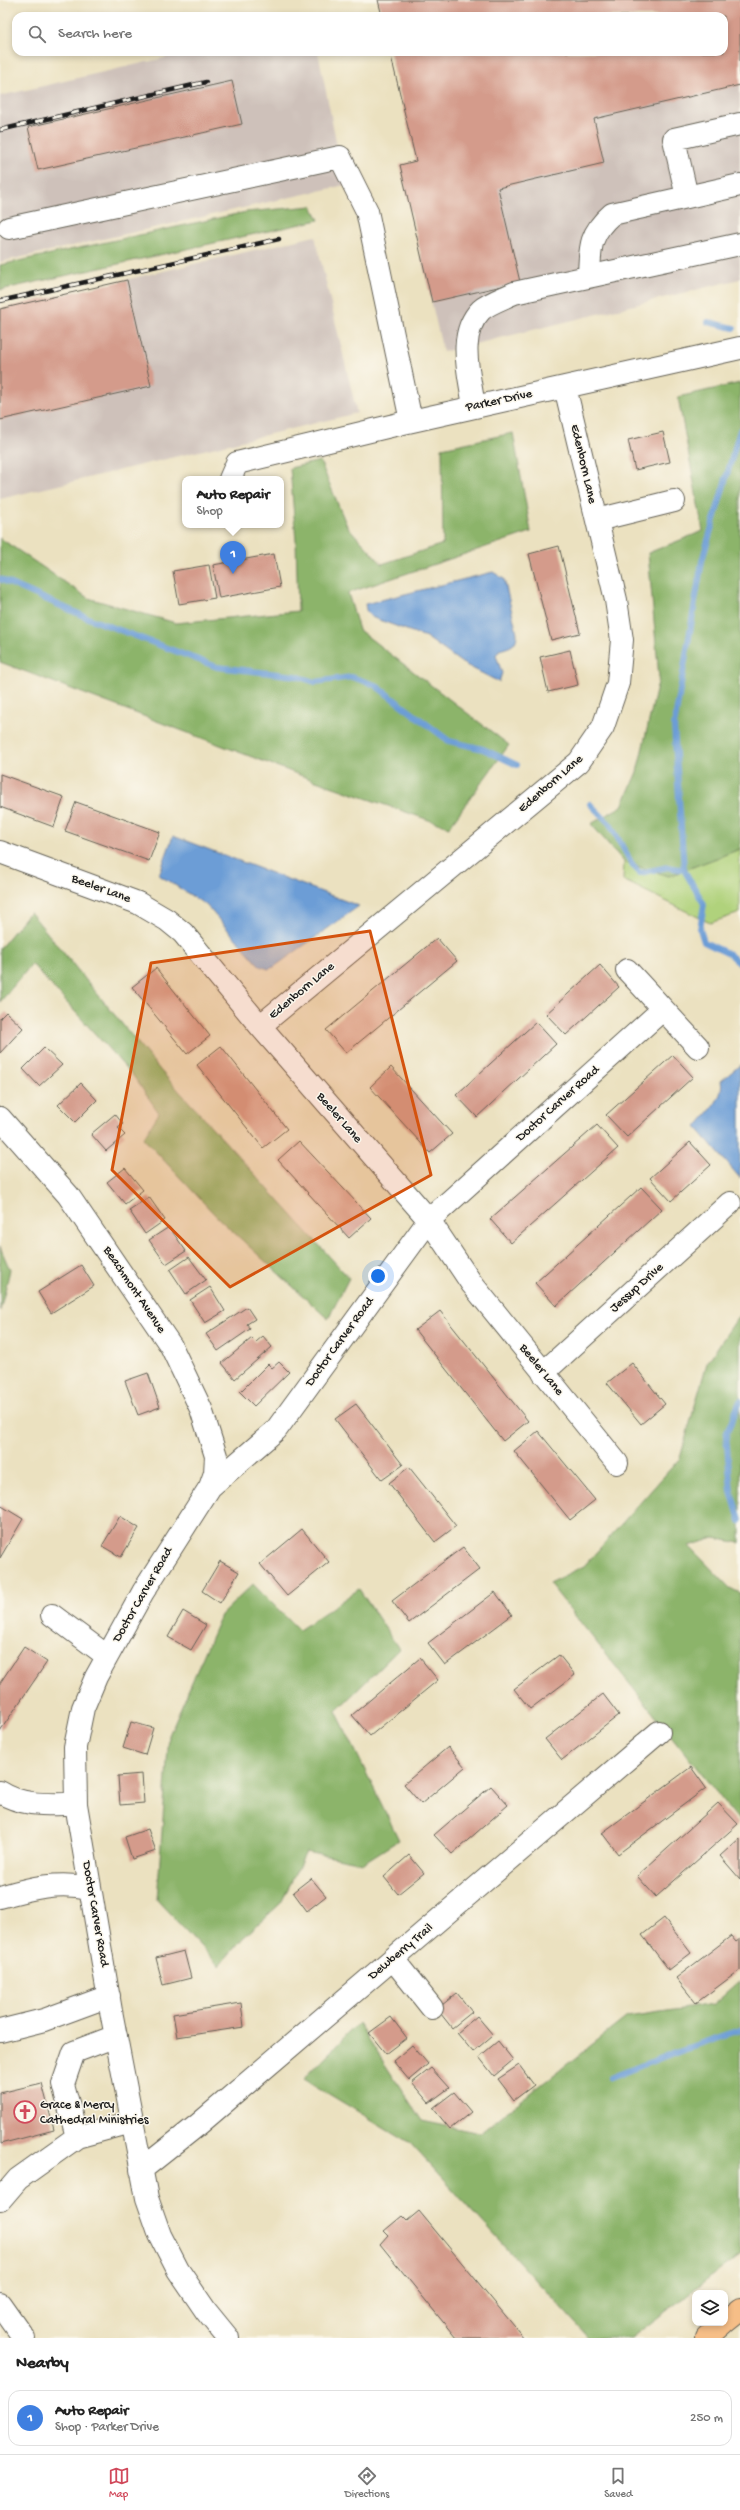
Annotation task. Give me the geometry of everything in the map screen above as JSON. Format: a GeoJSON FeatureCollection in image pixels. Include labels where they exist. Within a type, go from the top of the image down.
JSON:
{"type":"FeatureCollection","features":[{"type":"Feature","properties":{"kind":"main road"},"geometry":{"type":"LineString","coordinates":[[728,2320],[740,2310]]}},
{"type":"Feature","properties":{"kind":"main road"},"geometry":{"type":"LineString","coordinates":[[706,2338],[721,2326]]}},
{"type":"Feature","properties":{"kind":"street"},"geometry":{"type":"LineString","coordinates":[[687,197],[674,139],[740,124]]}},
{"type":"Feature","properties":{"kind":"street"},"geometry":{"type":"LineString","coordinates":[[9,228],[340,157],[367,211],[411,421]]}},
{"type":"Feature","properties":{"kind":"street"},"geometry":{"type":"LineString","coordinates":[[589,277],[591,242],[600,225],[612,214],[740,185]]}},
{"type":"Feature","properties":{"kind":"street"},"geometry":{"type":"LineString","coordinates":[[474,407],[466,346],[469,328],[482,310],[514,293],[740,244]]}},
{"type":"Feature","properties":{"kind":"street","name":"Parker Drive"},"geometry":{"type":"LineString","coordinates":[[231,476],[237,463],[260,459],[411,421],[740,348]]}},
{"type":"Feature","properties":{"kind":"street","name":"Edenborn Lane"},"geometry":{"type":"LineString","coordinates":[[260,1026],[579,762],[603,727],[618,683],[622,640],[616,600],[565,387]]}},
{"type":"Feature","properties":{"kind":"street"},"geometry":{"type":"LineString","coordinates":[[597,520],[674,501]]}},
{"type":"Feature","properties":{"kind":"street","name":"Beeler Lane"},"geometry":{"type":"LineString","coordinates":[[0,852],[138,903],[167,920],[183,933],[260,1026],[429,1220],[472,1284],[617,1463]]}},
{"type":"Feature","properties":{"kind":"street"},"geometry":{"type":"LineString","coordinates":[[627,970],[662,1010],[698,1047]]}},
{"type":"Feature","properties":{"kind":"street","name":"Doctor Carver Road"},"geometry":{"type":"LineString","coordinates":[[228,2338],[206,2312],[174,2263],[160,2235],[147,2198],[116,2036],[76,1804],[74,1747],[83,1708],[107,1656],[143,1592],[210,1487],[276,1430],[429,1220],[662,1010]]}},
{"type":"Feature","properties":{"kind":"street","name":"Beachmont Avenue"},"geometry":{"type":"LineString","coordinates":[[0,1118],[68,1195],[171,1346],[201,1409],[216,1456],[216,1473],[210,1487]]}},
{"type":"Feature","properties":{"kind":"street","name":"Jessup Drive"},"geometry":{"type":"LineString","coordinates":[[544,1373],[730,1203]]}},
{"type":"Feature","properties":{"kind":"street"},"geometry":{"type":"LineString","coordinates":[[52,1615],[107,1656]]}},
{"type":"Feature","properties":{"kind":"street","name":"Dewberry Trail"},"geometry":{"type":"LineString","coordinates":[[141,2170],[199,2124],[659,1732]]}},
{"type":"Feature","properties":{"kind":"street"},"geometry":{"type":"LineString","coordinates":[[0,1792],[17,1801],[36,1804],[76,1804]]}},
{"type":"Feature","properties":{"kind":"street"},"geometry":{"type":"LineString","coordinates":[[0,1897],[36,1886],[71,1884],[90,1888]]}},
{"type":"Feature","properties":{"kind":"street"},"geometry":{"type":"LineString","coordinates":[[393,1959],[432,2008]]}},
{"type":"Feature","properties":{"kind":"street"},"geometry":{"type":"LineString","coordinates":[[0,2031],[44,2020],[109,1996]]}},
{"type":"Feature","properties":{"kind":"street"},"geometry":{"type":"LineString","coordinates":[[76,2137],[63,2084],[74,2052],[116,2036]]}},
{"type":"Feature","properties":{"kind":"street"},"geometry":{"type":"LineString","coordinates":[[0,2200],[18,2179],[76,2137],[132,2122]]}},
{"type":"Feature","properties":{"kind":"street"},"geometry":{"type":"LineString","coordinates":[[0,2304],[24,2338]]}},
{"type":"Feature","properties":{"kind":"highlighted area"},"geometry":{"type":"Polygon","coordinates":[[[370,931],[431,1175],[230,1287],[112,1170],[151,963],[370,931]]]}},
{"type":"Feature","properties":{"kind":"shaded area"},"geometry":{"type":"Polygon","coordinates":[[[378,0],[740,0],[740,279],[443,352],[400,165],[416,161],[391,56],[728,56],[728,12],[381,12],[378,0]]]}},
{"type":"Feature","properties":{"kind":"shaded area"},"geometry":{"type":"Polygon","coordinates":[[[173,56],[319,56],[345,185],[0,262],[0,96],[173,56]]]}},
{"type":"Feature","properties":{"kind":"shaded area"},"geometry":{"type":"Polygon","coordinates":[[[315,236],[357,413],[0,499],[0,309],[315,236]]]}},
{"type":"Feature","properties":{"kind":"green space"},"geometry":{"type":"Polygon","coordinates":[[[312,206],[319,220],[0,290],[0,265],[246,212],[312,206]]]}},
{"type":"Feature","properties":{"kind":"green space"},"geometry":{"type":"Polygon","coordinates":[[[740,383],[740,849],[669,876],[624,862],[591,824],[622,806],[637,772],[659,678],[648,553],[703,531],[678,397],[740,383]]]}},
{"type":"Feature","properties":{"kind":"green space"},"geometry":{"type":"Polygon","coordinates":[[[513,433],[531,532],[348,593],[359,630],[509,745],[449,827],[313,780],[0,662],[0,538],[88,598],[176,623],[298,611],[296,541],[290,468],[320,461],[347,526],[382,564],[443,544],[442,448],[513,433]]]}},
{"type":"Feature","properties":{"kind":"green space"},"geometry":{"type":"Polygon","coordinates":[[[740,849],[740,913],[710,923],[623,880],[624,862],[669,876],[740,849]]]}},
{"type":"Feature","properties":{"kind":"green space"},"geometry":{"type":"Polygon","coordinates":[[[30,912],[160,1070],[349,1278],[328,1319],[217,1217],[143,1138],[159,1113],[134,1077],[32,964],[0,1002],[0,948],[30,912]]]}},
{"type":"Feature","properties":{"kind":"green space"},"geometry":{"type":"Polygon","coordinates":[[[0,1247],[10,1270],[0,1311],[0,1247]]]}},
{"type":"Feature","properties":{"kind":"green space"},"geometry":{"type":"Polygon","coordinates":[[[740,1314],[740,1543],[714,1538],[689,1546],[730,1588],[740,1593],[740,1822],[549,1583],[584,1566],[680,1458],[707,1363],[740,1314]]]}},
{"type":"Feature","properties":{"kind":"green space"},"geometry":{"type":"Polygon","coordinates":[[[253,1584],[299,1630],[359,1589],[399,1649],[336,1711],[399,1840],[363,1863],[306,1852],[281,1903],[243,1938],[219,1966],[157,1900],[169,1735],[221,1615],[253,1584]]]}},
{"type":"Feature","properties":{"kind":"green space"},"geometry":{"type":"Polygon","coordinates":[[[740,1981],[740,2255],[692,2290],[692,2292],[631,2338],[589,2338],[410,2143],[304,2079],[358,2023],[422,2121],[480,2133],[627,2017],[714,2004],[740,1981]]]}},
{"type":"Feature","properties":{"kind":"water"},"geometry":{"type":"Polygon","coordinates":[[[493,572],[504,579],[517,633],[516,641],[510,647],[499,650],[496,655],[502,673],[499,682],[462,663],[426,637],[371,617],[366,610],[365,604],[493,572]]]}},
{"type":"Feature","properties":{"kind":"water"},"geometry":{"type":"Polygon","coordinates":[[[173,836],[359,906],[274,967],[268,969],[260,966],[206,905],[159,875],[173,836]]]}},
{"type":"Feature","properties":{"kind":"water"},"geometry":{"type":"Polygon","coordinates":[[[740,1065],[740,1178],[696,1127],[714,1106],[720,1094],[721,1081],[740,1065]]]}},
{"type":"Feature","properties":{"kind":"building"},"geometry":{"type":"Polygon","coordinates":[[[378,0],[740,0],[740,85],[594,119],[604,163],[498,188],[520,282],[432,302],[400,165],[416,161],[391,56],[728,56],[728,12],[381,12],[378,0]]]}},
{"type":"Feature","properties":{"kind":"building"},"geometry":{"type":"Polygon","coordinates":[[[232,81],[242,124],[38,170],[28,127],[232,81]]]}},
{"type":"Feature","properties":{"kind":"building"},"geometry":{"type":"Polygon","coordinates":[[[127,280],[151,386],[0,420],[0,309],[127,280]]]}},
{"type":"Feature","properties":{"kind":"building"},"geometry":{"type":"Polygon","coordinates":[[[663,432],[670,462],[635,470],[628,440],[663,432]]]}},
{"type":"Feature","properties":{"kind":"building"},"geometry":{"type":"Polygon","coordinates":[[[559,546],[580,633],[551,640],[529,554],[559,546]]]}},
{"type":"Feature","properties":{"kind":"building"},"geometry":{"type":"Polygon","coordinates":[[[274,554],[280,587],[219,598],[213,565],[274,554]]]}},
{"type":"Feature","properties":{"kind":"building"},"geometry":{"type":"Polygon","coordinates":[[[209,565],[215,598],[179,604],[173,571],[209,565]]]}},
{"type":"Feature","properties":{"kind":"building"},"geometry":{"type":"Polygon","coordinates":[[[570,650],[578,685],[548,692],[540,657],[570,650]]]}},
{"type":"Feature","properties":{"kind":"building"},"geometry":{"type":"Polygon","coordinates":[[[0,774],[64,797],[54,827],[0,807],[0,774]]]}},
{"type":"Feature","properties":{"kind":"building"},"geometry":{"type":"Polygon","coordinates":[[[76,802],[160,832],[149,861],[65,831],[76,802]]]}},
{"type":"Feature","properties":{"kind":"building"},"geometry":{"type":"Polygon","coordinates":[[[437,938],[457,961],[346,1053],[326,1030],[437,938]]]}},
{"type":"Feature","properties":{"kind":"building"},"geometry":{"type":"Polygon","coordinates":[[[600,965],[619,987],[566,1035],[546,1014],[600,965]]]}},
{"type":"Feature","properties":{"kind":"building"},"geometry":{"type":"Polygon","coordinates":[[[156,968],[210,1036],[187,1054],[132,987],[156,968]]]}},
{"type":"Feature","properties":{"kind":"building"},"geometry":{"type":"Polygon","coordinates":[[[6,1012],[23,1028],[0,1053],[0,1018],[6,1012]]]}},
{"type":"Feature","properties":{"kind":"building"},"geometry":{"type":"Polygon","coordinates":[[[536,1022],[556,1044],[477,1117],[456,1095],[536,1022]]]}},
{"type":"Feature","properties":{"kind":"building"},"geometry":{"type":"Polygon","coordinates":[[[221,1046],[287,1129],[263,1148],[197,1065],[221,1046]]]}},
{"type":"Feature","properties":{"kind":"building"},"geometry":{"type":"Polygon","coordinates":[[[44,1048],[62,1065],[39,1086],[23,1069],[44,1048]]]}},
{"type":"Feature","properties":{"kind":"building"},"geometry":{"type":"Polygon","coordinates":[[[673,1055],[693,1077],[627,1137],[606,1115],[673,1055]]]}},
{"type":"Feature","properties":{"kind":"building"},"geometry":{"type":"Polygon","coordinates":[[[391,1067],[452,1134],[430,1153],[370,1087],[391,1067]]]}},
{"type":"Feature","properties":{"kind":"building"},"geometry":{"type":"Polygon","coordinates":[[[81,1083],[97,1100],[75,1122],[58,1105],[81,1083]]]}},
{"type":"Feature","properties":{"kind":"building"},"geometry":{"type":"Polygon","coordinates":[[[115,1114],[123,1124],[118,1128],[125,1135],[106,1151],[91,1134],[115,1114]]]}},
{"type":"Feature","properties":{"kind":"building"},"geometry":{"type":"Polygon","coordinates":[[[597,1125],[618,1148],[511,1243],[490,1219],[597,1125]]]}},
{"type":"Feature","properties":{"kind":"building"},"geometry":{"type":"Polygon","coordinates":[[[299,1141],[371,1218],[349,1238],[278,1160],[299,1141]]]}},
{"type":"Feature","properties":{"kind":"building"},"geometry":{"type":"Polygon","coordinates":[[[690,1142],[711,1165],[671,1201],[650,1178],[690,1142]]]}},
{"type":"Feature","properties":{"kind":"building"},"geometry":{"type":"Polygon","coordinates":[[[125,1168],[143,1190],[125,1204],[107,1182],[125,1168]]]}},
{"type":"Feature","properties":{"kind":"building"},"geometry":{"type":"Polygon","coordinates":[[[641,1187],[662,1209],[556,1306],[535,1283],[641,1187]]]}},
{"type":"Feature","properties":{"kind":"building"},"geometry":{"type":"Polygon","coordinates":[[[149,1197],[165,1220],[145,1234],[129,1210],[149,1197]]]}},
{"type":"Feature","properties":{"kind":"building"},"geometry":{"type":"Polygon","coordinates":[[[169,1227],[186,1251],[166,1264],[149,1240],[169,1227]]]}},
{"type":"Feature","properties":{"kind":"building"},"geometry":{"type":"Polygon","coordinates":[[[189,1257],[206,1280],[186,1294],[170,1270],[189,1257]]]}},
{"type":"Feature","properties":{"kind":"building"},"geometry":{"type":"Polygon","coordinates":[[[81,1265],[94,1286],[51,1313],[38,1292],[81,1265]]]}},
{"type":"Feature","properties":{"kind":"building"},"geometry":{"type":"Polygon","coordinates":[[[210,1287],[225,1311],[205,1323],[190,1300],[210,1287]]]}},
{"type":"Feature","properties":{"kind":"building"},"geometry":{"type":"Polygon","coordinates":[[[247,1307],[255,1319],[247,1324],[250,1329],[218,1351],[206,1334],[247,1307]]]}},
{"type":"Feature","properties":{"kind":"building"},"geometry":{"type":"Polygon","coordinates":[[[440,1311],[528,1421],[503,1441],[415,1330],[440,1311]]]}},
{"type":"Feature","properties":{"kind":"building"},"geometry":{"type":"Polygon","coordinates":[[[263,1336],[272,1347],[235,1379],[222,1363],[252,1338],[256,1342],[263,1336]]]}},
{"type":"Feature","properties":{"kind":"building"},"geometry":{"type":"Polygon","coordinates":[[[279,1362],[289,1372],[254,1406],[240,1392],[268,1364],[272,1368],[279,1362]]]}},
{"type":"Feature","properties":{"kind":"building"},"geometry":{"type":"Polygon","coordinates":[[[632,1363],[665,1404],[641,1424],[607,1383],[632,1363]]]}},
{"type":"Feature","properties":{"kind":"building"},"geometry":{"type":"Polygon","coordinates":[[[148,1373],[160,1407],[138,1415],[125,1381],[148,1373]]]}},
{"type":"Feature","properties":{"kind":"building"},"geometry":{"type":"Polygon","coordinates":[[[356,1404],[403,1465],[382,1480],[335,1419],[356,1404]]]}},
{"type":"Feature","properties":{"kind":"building"},"geometry":{"type":"Polygon","coordinates":[[[538,1431],[595,1500],[570,1520],[514,1451],[538,1431]]]}},
{"type":"Feature","properties":{"kind":"building"},"geometry":{"type":"Polygon","coordinates":[[[409,1467],[456,1526],[435,1542],[389,1483],[409,1467]]]}},
{"type":"Feature","properties":{"kind":"building"},"geometry":{"type":"Polygon","coordinates":[[[0,1505],[23,1519],[0,1558],[0,1505]]]}},
{"type":"Feature","properties":{"kind":"building"},"geometry":{"type":"Polygon","coordinates":[[[120,1516],[139,1528],[121,1557],[102,1546],[120,1516]]]}},
{"type":"Feature","properties":{"kind":"building"},"geometry":{"type":"Polygon","coordinates":[[[302,1529],[329,1562],[287,1596],[260,1564],[302,1529]]]}},
{"type":"Feature","properties":{"kind":"building"},"geometry":{"type":"Polygon","coordinates":[[[463,1547],[480,1569],[409,1623],[392,1601],[463,1547]]]}},
{"type":"Feature","properties":{"kind":"building"},"geometry":{"type":"Polygon","coordinates":[[[220,1561],[239,1572],[220,1603],[202,1591],[220,1561]]]}},
{"type":"Feature","properties":{"kind":"building"},"geometry":{"type":"Polygon","coordinates":[[[495,1592],[512,1615],[445,1665],[428,1643],[495,1592]]]}},
{"type":"Feature","properties":{"kind":"building"},"geometry":{"type":"Polygon","coordinates":[[[183,1611],[206,1625],[191,1650],[168,1637],[183,1611]]]}},
{"type":"Feature","properties":{"kind":"building"},"geometry":{"type":"Polygon","coordinates":[[[24,1647],[47,1662],[0,1731],[0,1683],[24,1647]]]}},
{"type":"Feature","properties":{"kind":"building"},"geometry":{"type":"Polygon","coordinates":[[[559,1655],[575,1675],[530,1709],[514,1689],[559,1655]]]}},
{"type":"Feature","properties":{"kind":"building"},"geometry":{"type":"Polygon","coordinates":[[[420,1658],[438,1680],[370,1736],[352,1715],[420,1658]]]}},
{"type":"Feature","properties":{"kind":"building"},"geometry":{"type":"Polygon","coordinates":[[[603,1694],[619,1715],[562,1760],[545,1739],[603,1694]]]}},
{"type":"Feature","properties":{"kind":"building"},"geometry":{"type":"Polygon","coordinates":[[[131,1722],[153,1728],[145,1755],[123,1748],[131,1722]]]}},
{"type":"Feature","properties":{"kind":"building"},"geometry":{"type":"Polygon","coordinates":[[[448,1747],[465,1767],[421,1804],[404,1784],[448,1747]]]}},
{"type":"Feature","properties":{"kind":"building"},"geometry":{"type":"Polygon","coordinates":[[[691,1767],[706,1788],[618,1854],[602,1833],[691,1767]]]}},
{"type":"Feature","properties":{"kind":"building"},"geometry":{"type":"Polygon","coordinates":[[[142,1774],[144,1803],[120,1805],[118,1776],[142,1774]]]}},
{"type":"Feature","properties":{"kind":"building"},"geometry":{"type":"Polygon","coordinates":[[[491,1786],[508,1805],[452,1854],[434,1835],[491,1786]]]}},
{"type":"Feature","properties":{"kind":"building"},"geometry":{"type":"Polygon","coordinates":[[[718,1803],[738,1824],[656,1897],[637,1876],[718,1803]]]}},
{"type":"Feature","properties":{"kind":"building"},"geometry":{"type":"Polygon","coordinates":[[[148,1829],[156,1851],[132,1859],[125,1837],[148,1829]]]}},
{"type":"Feature","properties":{"kind":"building"},"geometry":{"type":"Polygon","coordinates":[[[740,1838],[740,1879],[720,1856],[740,1838]]]}},
{"type":"Feature","properties":{"kind":"building"},"geometry":{"type":"Polygon","coordinates":[[[409,1855],[424,1873],[398,1894],[384,1877],[409,1855]]]}},
{"type":"Feature","properties":{"kind":"building"},"geometry":{"type":"Polygon","coordinates":[[[311,1878],[326,1896],[307,1911],[293,1892],[311,1878]]]}},
{"type":"Feature","properties":{"kind":"building"},"geometry":{"type":"Polygon","coordinates":[[[664,1918],[691,1953],[669,1970],[642,1935],[664,1918]]]}},
{"type":"Feature","properties":{"kind":"building"},"geometry":{"type":"Polygon","coordinates":[[[731,1936],[736,1942],[740,1939],[740,1970],[696,2003],[676,1978],[731,1936]]]}},
{"type":"Feature","properties":{"kind":"building"},"geometry":{"type":"Polygon","coordinates":[[[184,1951],[191,1978],[163,1985],[156,1958],[184,1951]]]}},
{"type":"Feature","properties":{"kind":"building"},"geometry":{"type":"Polygon","coordinates":[[[457,1993],[472,2012],[452,2028],[437,2009],[457,1993]]]}},
{"type":"Feature","properties":{"kind":"building"},"geometry":{"type":"Polygon","coordinates":[[[241,2003],[244,2027],[177,2037],[173,2014],[241,2003]]]}},
{"type":"Feature","properties":{"kind":"building"},"geometry":{"type":"Polygon","coordinates":[[[477,2016],[493,2035],[473,2052],[457,2033],[477,2016]]]}},
{"type":"Feature","properties":{"kind":"building"},"geometry":{"type":"Polygon","coordinates":[[[391,2017],[407,2038],[386,2054],[369,2033],[391,2017]]]}},
{"type":"Feature","properties":{"kind":"building"},"geometry":{"type":"Polygon","coordinates":[[[498,2041],[513,2060],[494,2076],[479,2057],[498,2041]]]}},
{"type":"Feature","properties":{"kind":"building"},"geometry":{"type":"Polygon","coordinates":[[[412,2045],[428,2064],[409,2080],[393,2061],[412,2045]]]}},
{"type":"Feature","properties":{"kind":"building"},"geometry":{"type":"Polygon","coordinates":[[[519,2065],[534,2085],[514,2100],[498,2079],[519,2065]]]}},
{"type":"Feature","properties":{"kind":"building"},"geometry":{"type":"Polygon","coordinates":[[[431,2068],[449,2088],[429,2103],[412,2083],[431,2068]]]}},
{"type":"Feature","properties":{"kind":"building","name":"Grace & Mercy Cathedral Ministries"},"geometry":{"type":"Polygon","coordinates":[[[42,2083],[54,2130],[0,2144],[0,2093],[42,2083]]]}},
{"type":"Feature","properties":{"kind":"building"},"geometry":{"type":"Polygon","coordinates":[[[454,2092],[471,2112],[450,2129],[433,2108],[454,2092]]]}},
{"type":"Feature","properties":{"kind":"building"},"geometry":{"type":"Polygon","coordinates":[[[419,2211],[524,2338],[456,2338],[380,2244],[388,2235],[384,2231],[402,2216],[407,2221],[419,2211]]]}},
{"type":"Feature","properties":{"kind":"waterway"},"geometry":{"type":"LineString","coordinates":[[708,322],[734,328]]}},
{"type":"Feature","properties":{"kind":"waterway"},"geometry":{"type":"LineString","coordinates":[[740,430],[702,561],[674,726],[684,870],[704,904],[700,929],[704,942],[729,954],[740,964]]}},
{"type":"Feature","properties":{"kind":"waterway"},"geometry":{"type":"LineString","coordinates":[[0,579],[88,618],[217,667],[296,676],[315,682],[352,677],[375,685],[449,741],[483,749],[517,765]]}},
{"type":"Feature","properties":{"kind":"waterway"},"geometry":{"type":"LineString","coordinates":[[590,804],[610,824],[633,866],[640,873],[668,867],[684,870]]}},
{"type":"Feature","properties":{"kind":"waterway"},"geometry":{"type":"LineString","coordinates":[[740,1401],[726,1435],[731,1491],[740,1521]]}},
{"type":"Feature","properties":{"kind":"waterway"},"geometry":{"type":"LineString","coordinates":[[610,2078],[678,2051],[740,2030]]}},
{"type":"Feature","properties":{"kind":"railway"},"geometry":{"type":"LineString","coordinates":[[0,130],[206,82]]}},
{"type":"Feature","properties":{"kind":"railway"},"geometry":{"type":"LineString","coordinates":[[0,301],[279,239]]}},
{"type":"Feature","properties":{"kind":"place","name":"Auto Repair"},"geometry":{"type":"Point","coordinates":[233,574]}},
{"type":"Feature","properties":{"kind":"place","name":"Grace & Mercy Cathedral Ministries"},"geometry":{"type":"Point","coordinates":[25,2112]}}]}
